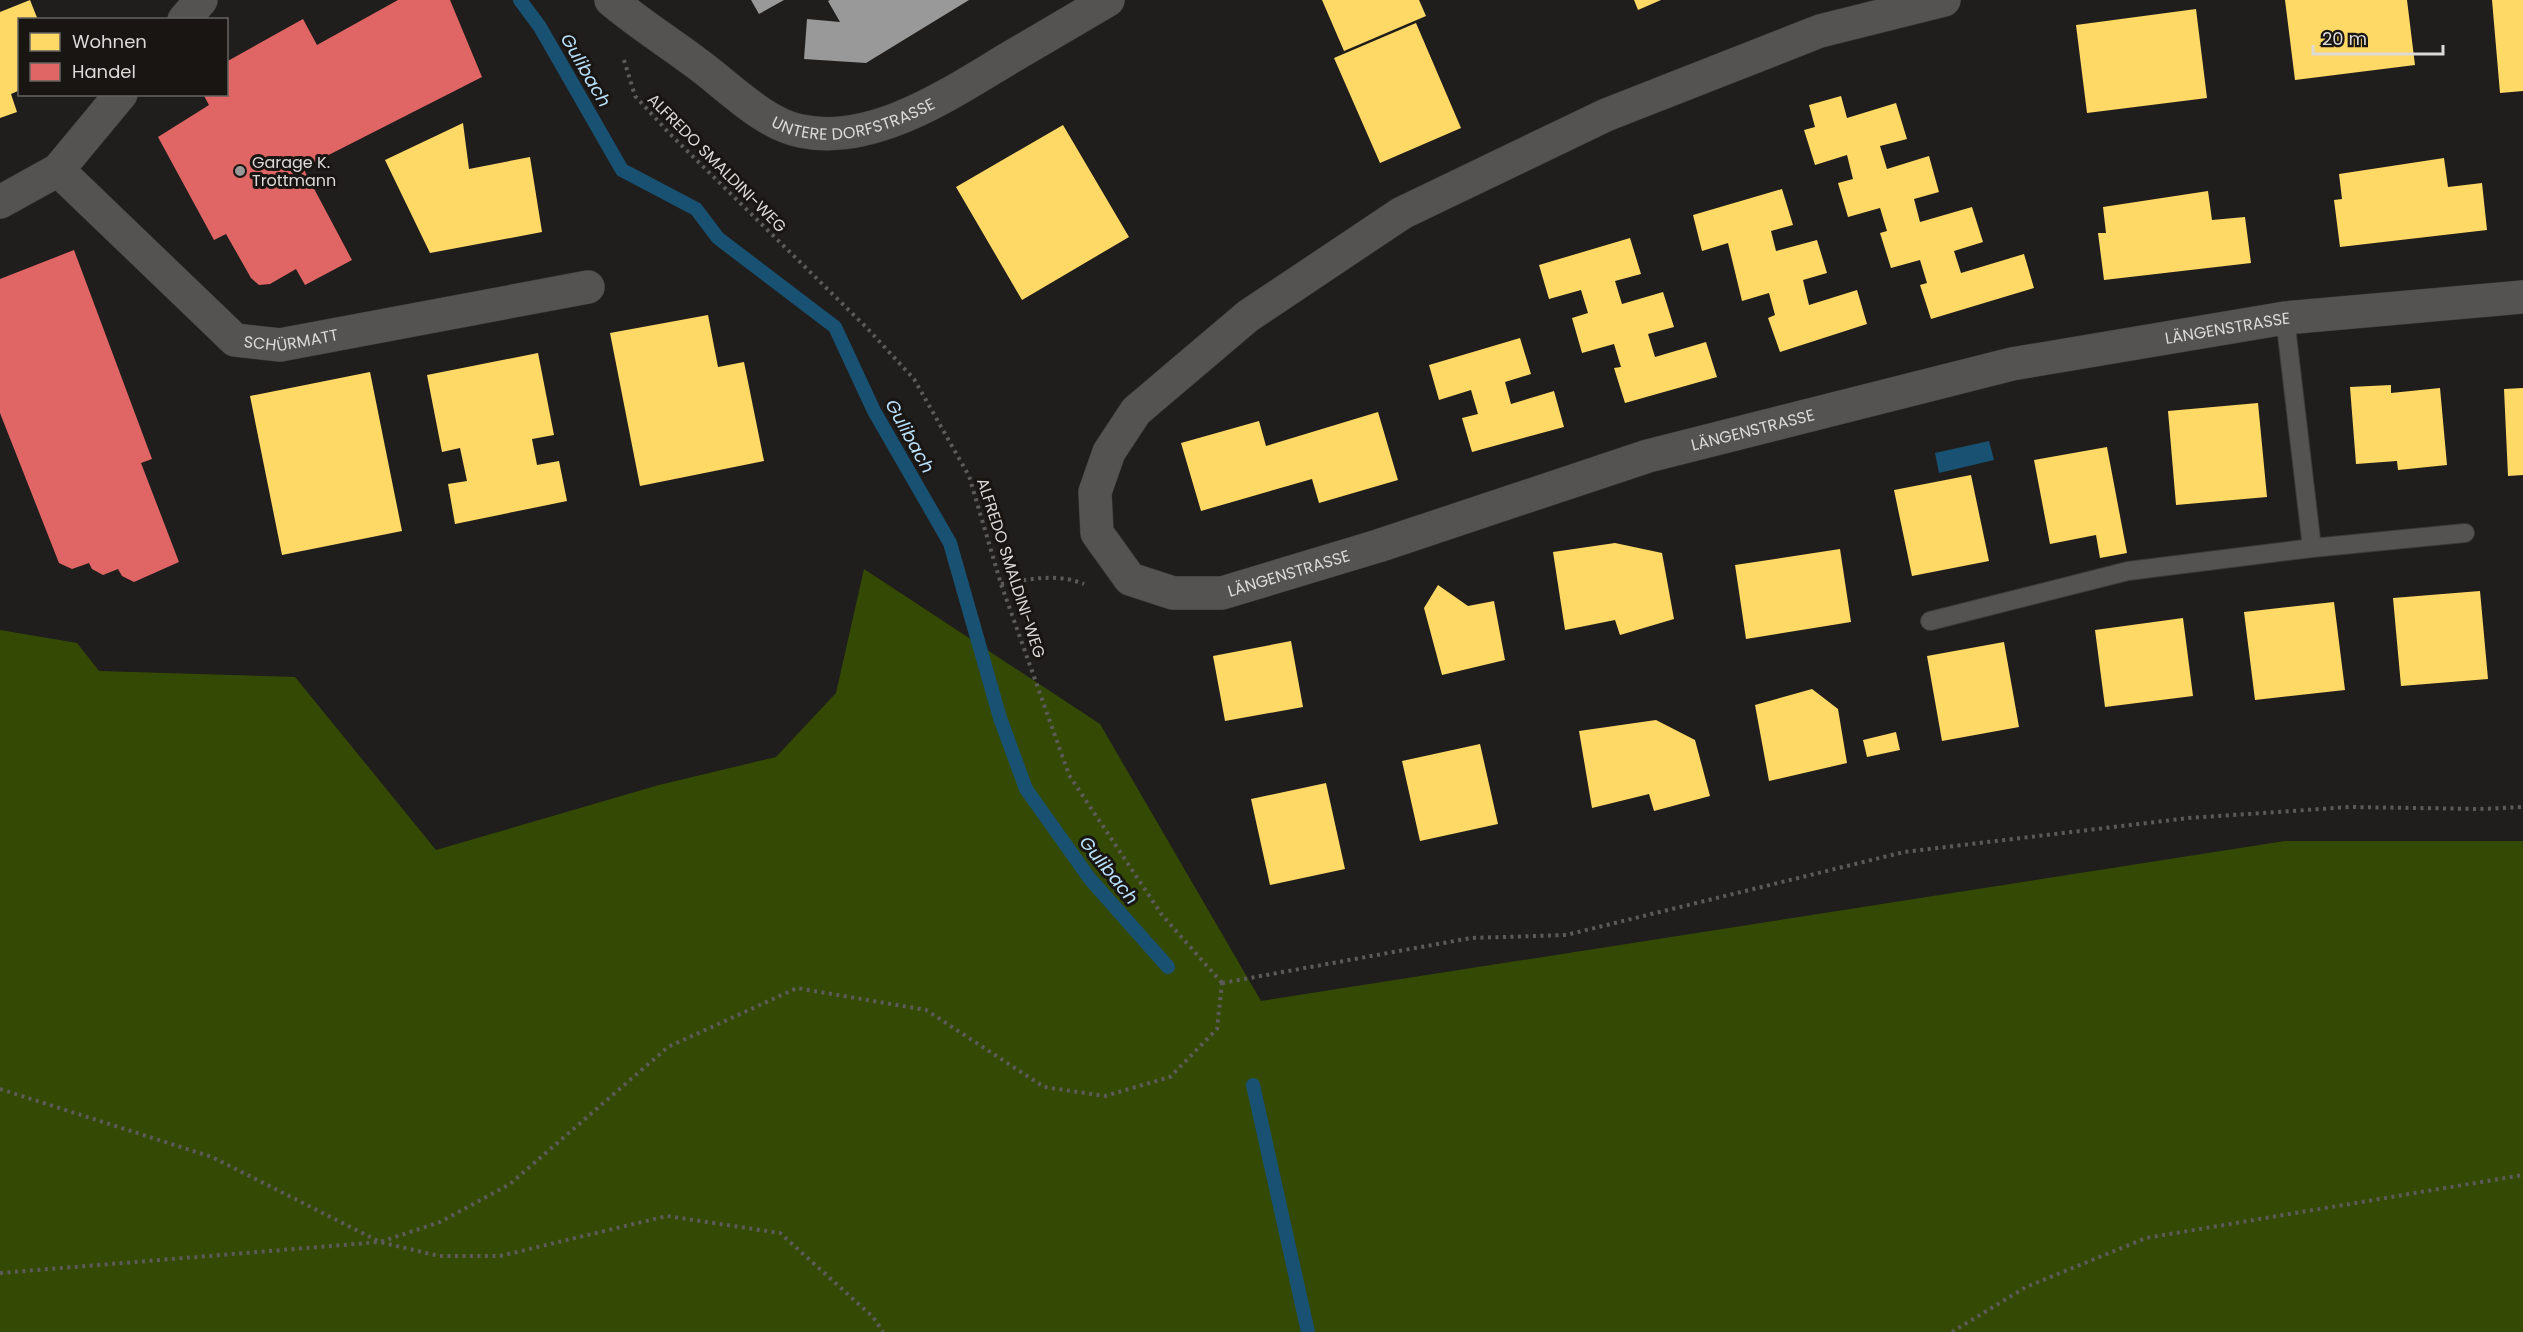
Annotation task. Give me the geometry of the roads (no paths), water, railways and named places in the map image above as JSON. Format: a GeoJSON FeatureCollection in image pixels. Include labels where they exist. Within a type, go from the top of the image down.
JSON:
{"type":"FeatureCollection","features":[{"type":"Feature","properties":{"kind":"street"},"geometry":{"type":"LineString","coordinates":[[186,18],[201,0]]}},
{"type":"Feature","properties":{"kind":"street","name":"UNTERE DORFSTRASSE"},"geometry":{"type":"LineString","coordinates":[[622,10],[770,119],[800,131],[836,133],[874,127],[936,102],[1108,0]]}},
{"type":"Feature","properties":{"kind":"street","name":"LÄNGENSTRASSE"},"geometry":{"type":"LineString","coordinates":[[1944,0],[1820,31],[1606,115],[1402,213],[1248,316],[1136,411],[1109,452],[1095,492],[1097,533],[1130,579],[1173,593],[1222,593],[1378,546],[1659,453],[2012,364],[2285,318],[2523,297]]}},
{"type":"Feature","properties":{"kind":"street"},"geometry":{"type":"LineString","coordinates":[[0,202],[58,170],[119,96]]}},
{"type":"Feature","properties":{"kind":"street","name":"SCHÜRMATT"},"geometry":{"type":"LineString","coordinates":[[58,170],[235,340],[280,345],[588,287]]}},
{"type":"Feature","properties":{"kind":"lane"},"geometry":{"type":"LineString","coordinates":[[2285,318],[2312,548]]}},
{"type":"Feature","properties":{"kind":"lane"},"geometry":{"type":"LineString","coordinates":[[1930,621],[2128,571],[2312,548],[2465,533]]}},
{"type":"Feature","properties":{"kind":"water"},"geometry":{"type":"Polygon","coordinates":[[[1989,441],[1994,460],[1939,473],[1935,453],[1989,441]]]}},
{"type":"Feature","properties":{"kind":"waterway","name":"Gulibach"},"geometry":{"type":"LineString","coordinates":[[520,0],[540,27],[622,170],[696,209],[718,238],[835,327],[874,411],[950,543],[1000,718],[1026,789],[1090,879],[1168,967]]}},
{"type":"Feature","properties":{"kind":"waterway","name":"Gulibach"},"geometry":{"type":"LineString","coordinates":[[1253,1085],[1308,1332]]}},
{"type":"Feature","properties":{"kind":"place","name":"Garage K. Trottmann"},"geometry":{"type":"Point","coordinates":[240,171]}}]}
